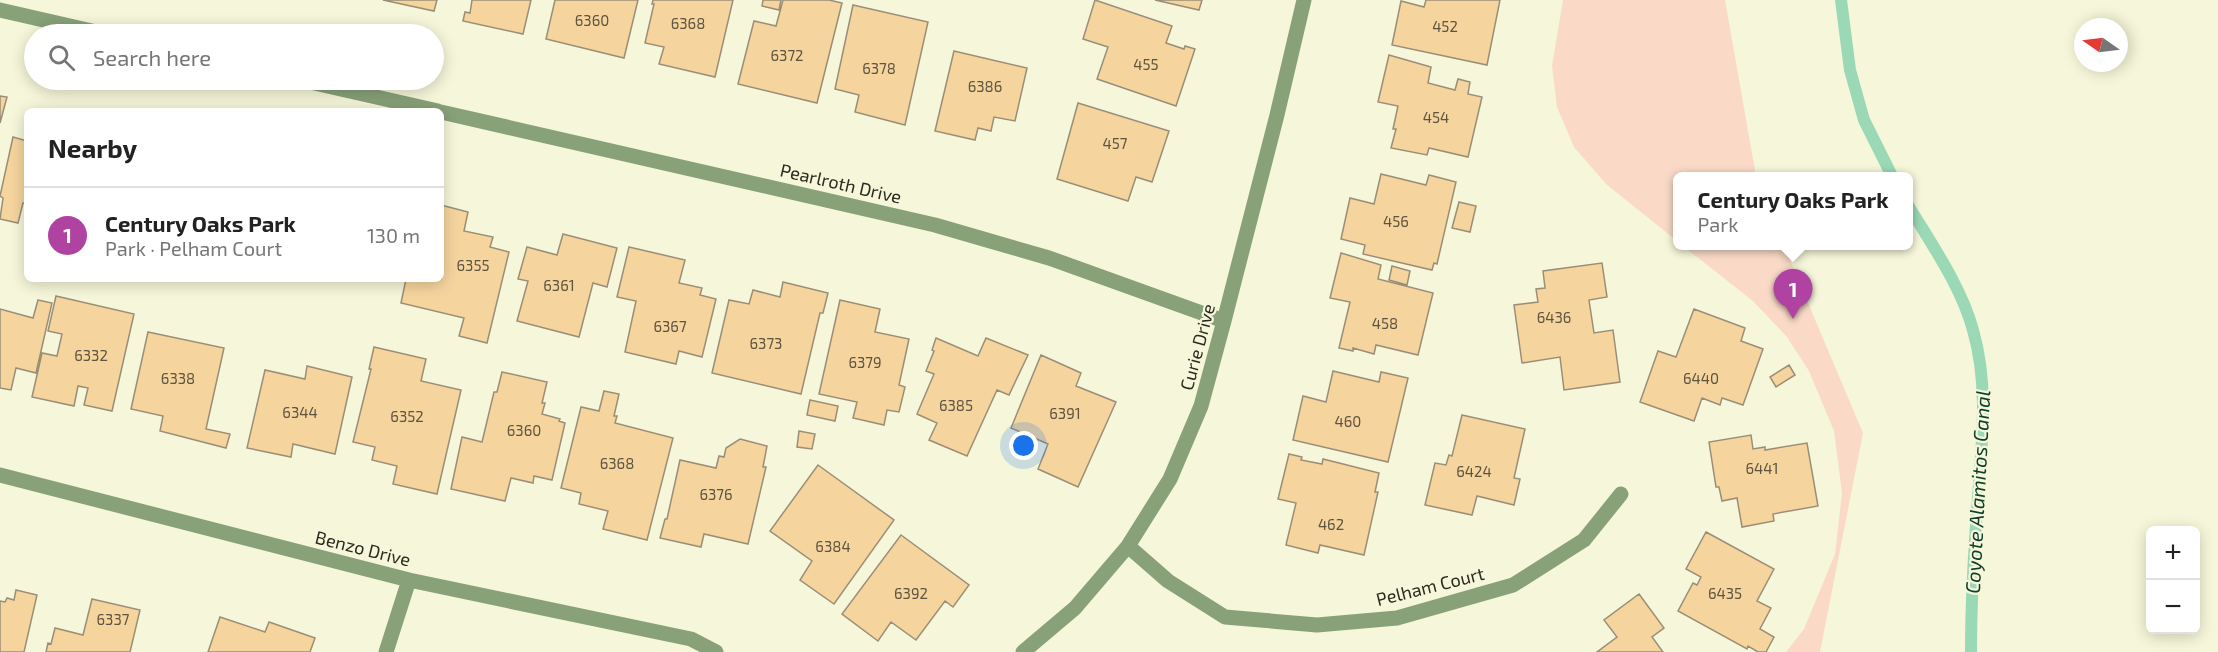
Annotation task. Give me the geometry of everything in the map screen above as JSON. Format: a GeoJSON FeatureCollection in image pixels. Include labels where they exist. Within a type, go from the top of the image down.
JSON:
{"type":"FeatureCollection","features":[{"type":"Feature","properties":{"kind":"street","name":"Curie Drive"},"geometry":{"type":"LineString","coordinates":[[1023,652],[1075,608],[1128,546],[1170,479],[1201,406],[1274,127],[1304,0]]}},
{"type":"Feature","properties":{"kind":"street"},"geometry":{"type":"LineString","coordinates":[[0,10],[61,24]]}},
{"type":"Feature","properties":{"kind":"street","name":"Pearlroth Drive"},"geometry":{"type":"LineString","coordinates":[[346,90],[427,108]]}},
{"type":"Feature","properties":{"kind":"street","name":"Pearlroth Drive"},"geometry":{"type":"LineString","coordinates":[[444,112],[935,225],[1049,258],[1224,321]]}},
{"type":"Feature","properties":{"kind":"street","name":"Benzo Drive"},"geometry":{"type":"LineString","coordinates":[[0,475],[410,580],[691,639],[716,652]]}},
{"type":"Feature","properties":{"kind":"street","name":"Pelham Court"},"geometry":{"type":"LineString","coordinates":[[1128,546],[1168,581],[1225,617],[1317,625],[1397,618],[1514,585],[1584,540],[1621,494]]}},
{"type":"Feature","properties":{"kind":"street"},"geometry":{"type":"LineString","coordinates":[[386,652],[410,580]]}},
{"type":"Feature","properties":{"kind":"shaded area"},"geometry":{"type":"Polygon","coordinates":[[[1563,0],[1725,0],[1755,172],[1673,172],[1673,238],[1606,184],[1574,147],[1557,107],[1552,66],[1563,0]]]}},
{"type":"Feature","properties":{"kind":"shaded area"},"geometry":{"type":"Polygon","coordinates":[[[1688,250],[1786,250],[1863,433],[1820,652],[1786,652],[1804,629],[1835,554],[1842,493],[1834,431],[1809,371],[1787,337],[1753,301],[1688,250]]]}},
{"type":"Feature","properties":{"kind":"building"},"geometry":{"type":"Polygon","coordinates":[[[383,0],[437,0],[434,11],[383,0]]]}},
{"type":"Feature","properties":{"kind":"building"},"geometry":{"type":"Polygon","coordinates":[[[472,0],[531,0],[523,34],[463,21],[465,12],[470,13],[472,0]]]}},
{"type":"Feature","properties":{"kind":"building"},"geometry":{"type":"Polygon","coordinates":[[[555,0],[638,0],[624,58],[546,39],[555,0]]]}},
{"type":"Feature","properties":{"kind":"building"},"geometry":{"type":"Polygon","coordinates":[[[653,0],[733,0],[715,77],[659,64],[664,47],[645,43],[653,0]]]}},
{"type":"Feature","properties":{"kind":"building"},"geometry":{"type":"Polygon","coordinates":[[[763,0],[781,0],[779,10],[762,6],[763,0]]]}},
{"type":"Feature","properties":{"kind":"building"},"geometry":{"type":"Polygon","coordinates":[[[783,0],[829,0],[842,3],[817,103],[738,84],[754,21],[776,26],[783,0]]]}},
{"type":"Feature","properties":{"kind":"building"},"geometry":{"type":"Polygon","coordinates":[[[1095,0],[1172,26],[1166,43],[1184,49],[1185,46],[1195,49],[1176,106],[1097,79],[1108,47],[1083,39],[1095,0]]]}},
{"type":"Feature","properties":{"kind":"building"},"geometry":{"type":"Polygon","coordinates":[[[1155,0],[1202,0],[1199,10],[1155,0]]]}},
{"type":"Feature","properties":{"kind":"building"},"geometry":{"type":"Polygon","coordinates":[[[1426,0],[1500,0],[1487,65],[1392,45],[1401,1],[1424,7],[1426,0]]]}},
{"type":"Feature","properties":{"kind":"building"},"geometry":{"type":"Polygon","coordinates":[[[853,5],[928,22],[905,125],[855,112],[859,95],[835,89],[853,5]]]}},
{"type":"Feature","properties":{"kind":"building"},"geometry":{"type":"Polygon","coordinates":[[[954,51],[1027,68],[1015,121],[994,117],[991,131],[978,128],[975,140],[935,131],[954,51]]]}},
{"type":"Feature","properties":{"kind":"building"},"geometry":{"type":"Polygon","coordinates":[[[1389,55],[1431,67],[1428,83],[1455,90],[1458,79],[1470,82],[1468,94],[1482,97],[1468,157],[1429,148],[1427,155],[1391,148],[1396,129],[1393,129],[1398,106],[1378,102],[1389,55]]]}},
{"type":"Feature","properties":{"kind":"building"},"geometry":{"type":"Polygon","coordinates":[[[0,96],[7,97],[0,123],[0,96]]]}},
{"type":"Feature","properties":{"kind":"building"},"geometry":{"type":"Polygon","coordinates":[[[1078,103],[1169,131],[1152,182],[1136,177],[1128,201],[1057,179],[1078,103]]]}},
{"type":"Feature","properties":{"kind":"building"},"geometry":{"type":"Polygon","coordinates":[[[13,137],[24,140],[24,203],[18,223],[0,219],[3,198],[0,196],[13,137]]]}},
{"type":"Feature","properties":{"kind":"building"},"geometry":{"type":"Polygon","coordinates":[[[1381,174],[1426,185],[1429,175],[1456,182],[1437,264],[1434,263],[1432,270],[1363,254],[1365,245],[1341,239],[1350,198],[1374,204],[1381,174]]]}},
{"type":"Feature","properties":{"kind":"building"},"geometry":{"type":"Polygon","coordinates":[[[1459,202],[1476,206],[1470,232],[1452,228],[1459,202]]]}},
{"type":"Feature","properties":{"kind":"building"},"geometry":{"type":"Polygon","coordinates":[[[444,206],[468,212],[464,231],[493,237],[490,247],[509,252],[487,343],[459,336],[464,318],[401,303],[405,282],[444,282],[444,206]]]}},
{"type":"Feature","properties":{"kind":"building"},"geometry":{"type":"Polygon","coordinates":[[[563,234],[617,248],[607,287],[593,283],[579,337],[517,321],[528,281],[518,279],[527,247],[557,255],[563,234]]]}},
{"type":"Feature","properties":{"kind":"building"},"geometry":{"type":"Polygon","coordinates":[[[629,247],[685,260],[679,283],[702,288],[700,295],[716,299],[702,357],[679,351],[676,364],[625,352],[636,301],[617,297],[629,247]]]}},
{"type":"Feature","properties":{"kind":"building"},"geometry":{"type":"Polygon","coordinates":[[[1341,253],[1381,265],[1378,279],[1433,293],[1418,355],[1376,345],[1374,354],[1353,348],[1353,351],[1339,348],[1350,302],[1330,298],[1341,253]]]}},
{"type":"Feature","properties":{"kind":"building"},"geometry":{"type":"Polygon","coordinates":[[[1602,263],[1607,297],[1589,300],[1594,333],[1613,330],[1620,382],[1564,390],[1560,357],[1522,363],[1514,305],[1538,302],[1536,289],[1545,288],[1543,271],[1602,263]]]}},
{"type":"Feature","properties":{"kind":"building"},"geometry":{"type":"Polygon","coordinates":[[[1392,266],[1410,271],[1407,285],[1389,280],[1392,266]]]}},
{"type":"Feature","properties":{"kind":"building"},"geometry":{"type":"Polygon","coordinates":[[[783,282],[828,293],[823,313],[820,313],[801,394],[712,373],[729,300],[749,304],[753,290],[780,297],[783,282]]]}},
{"type":"Feature","properties":{"kind":"building"},"geometry":{"type":"Polygon","coordinates":[[[56,296],[134,314],[112,411],[84,405],[88,388],[78,386],[74,406],[32,397],[42,353],[57,356],[62,334],[48,331],[56,296]]]}},
{"type":"Feature","properties":{"kind":"building"},"geometry":{"type":"Polygon","coordinates":[[[38,300],[52,303],[36,373],[16,368],[11,390],[0,388],[0,309],[33,318],[38,300]]]}},
{"type":"Feature","properties":{"kind":"building"},"geometry":{"type":"Polygon","coordinates":[[[840,300],[880,309],[875,332],[909,339],[899,385],[905,387],[899,412],[887,410],[884,425],[853,418],[857,402],[819,394],[840,300]]]}},
{"type":"Feature","properties":{"kind":"building"},"geometry":{"type":"Polygon","coordinates":[[[1694,309],[1745,328],[1741,341],[1763,349],[1743,405],[1722,398],[1720,405],[1702,398],[1694,421],[1640,402],[1658,351],[1676,357],[1694,309]]]}},
{"type":"Feature","properties":{"kind":"building"},"geometry":{"type":"Polygon","coordinates":[[[148,332],[224,348],[206,429],[230,434],[226,448],[160,431],[163,416],[131,409],[148,332]]]}},
{"type":"Feature","properties":{"kind":"building"},"geometry":{"type":"Polygon","coordinates":[[[936,338],[978,356],[986,338],[1028,355],[1009,395],[997,390],[967,456],[929,440],[937,423],[917,414],[934,374],[926,371],[934,351],[932,350],[936,338]]]}},
{"type":"Feature","properties":{"kind":"building"},"geometry":{"type":"Polygon","coordinates":[[[374,347],[426,359],[421,381],[461,390],[437,494],[393,484],[397,466],[372,460],[375,447],[353,442],[371,369],[369,369],[374,347]]]}},
{"type":"Feature","properties":{"kind":"building"},"geometry":{"type":"Polygon","coordinates":[[[1041,355],[1081,373],[1076,386],[1116,402],[1078,487],[1038,469],[1048,444],[1011,428],[1041,355]]]}},
{"type":"Feature","properties":{"kind":"building"},"geometry":{"type":"Polygon","coordinates":[[[1789,365],[1795,375],[1776,387],[1770,377],[1789,365]]]}},
{"type":"Feature","properties":{"kind":"building"},"geometry":{"type":"Polygon","coordinates":[[[307,366],[352,377],[335,454],[293,444],[291,457],[247,448],[265,370],[305,379],[307,366]]]}},
{"type":"Feature","properties":{"kind":"building"},"geometry":{"type":"Polygon","coordinates":[[[1333,371],[1379,382],[1381,372],[1408,378],[1388,462],[1293,440],[1303,396],[1326,402],[1333,371]]]}},
{"type":"Feature","properties":{"kind":"building"},"geometry":{"type":"Polygon","coordinates":[[[502,372],[547,382],[542,414],[560,419],[559,421],[565,423],[552,480],[534,476],[533,483],[511,478],[505,501],[451,489],[462,437],[482,442],[494,392],[497,392],[502,372]]]}},
{"type":"Feature","properties":{"kind":"building"},"geometry":{"type":"Polygon","coordinates":[[[604,391],[619,394],[614,416],[617,416],[615,423],[673,438],[647,540],[603,529],[608,511],[579,504],[581,493],[561,488],[581,407],[599,411],[604,391]]]}},
{"type":"Feature","properties":{"kind":"building"},"geometry":{"type":"Polygon","coordinates":[[[810,400],[838,406],[835,421],[807,415],[810,400]]]}},
{"type":"Feature","properties":{"kind":"building"},"geometry":{"type":"Polygon","coordinates":[[[1462,415],[1525,429],[1514,478],[1520,479],[1514,505],[1477,496],[1472,515],[1425,505],[1435,463],[1446,465],[1449,455],[1452,456],[1462,415]]]}},
{"type":"Feature","properties":{"kind":"building"},"geometry":{"type":"Polygon","coordinates":[[[799,431],[815,434],[812,449],[797,447],[799,431]]]}},
{"type":"Feature","properties":{"kind":"building"},"geometry":{"type":"Polygon","coordinates":[[[1751,435],[1753,449],[1765,447],[1765,450],[1807,443],[1818,506],[1773,514],[1774,521],[1742,527],[1737,498],[1722,501],[1719,487],[1716,487],[1709,442],[1751,435]]]}},
{"type":"Feature","properties":{"kind":"building"},"geometry":{"type":"Polygon","coordinates":[[[740,439],[767,446],[763,467],[766,467],[748,544],[704,534],[701,547],[660,538],[665,519],[667,519],[680,460],[716,468],[719,456],[724,457],[726,448],[740,439]]]}},
{"type":"Feature","properties":{"kind":"building"},"geometry":{"type":"Polygon","coordinates":[[[1289,454],[1302,457],[1301,460],[1322,464],[1323,459],[1379,473],[1375,492],[1378,492],[1364,555],[1320,545],[1318,553],[1286,545],[1296,503],[1278,499],[1289,454]]]}},
{"type":"Feature","properties":{"kind":"building"},"geometry":{"type":"Polygon","coordinates":[[[818,465],[894,520],[834,604],[800,580],[812,561],[770,531],[818,465]]]}},
{"type":"Feature","properties":{"kind":"building"},"geometry":{"type":"Polygon","coordinates":[[[1706,532],[1774,569],[1757,601],[1771,608],[1760,629],[1774,637],[1766,652],[1758,652],[1748,646],[1747,649],[1678,611],[1693,583],[1697,585],[1701,577],[1686,569],[1706,532]]]}},
{"type":"Feature","properties":{"kind":"building"},"geometry":{"type":"Polygon","coordinates":[[[901,535],[969,585],[953,607],[945,601],[916,640],[891,622],[878,641],[842,614],[901,535]]]}},
{"type":"Feature","properties":{"kind":"building"},"geometry":{"type":"Polygon","coordinates":[[[16,590],[37,595],[24,652],[0,652],[0,601],[5,602],[7,598],[14,600],[16,590]]]}},
{"type":"Feature","properties":{"kind":"building"},"geometry":{"type":"Polygon","coordinates":[[[1639,594],[1664,628],[1652,637],[1663,652],[1597,652],[1617,637],[1604,620],[1639,594]]]}},
{"type":"Feature","properties":{"kind":"building"},"geometry":{"type":"Polygon","coordinates":[[[92,599],[140,610],[130,652],[46,652],[48,643],[51,644],[55,628],[83,635],[92,599]]]}},
{"type":"Feature","properties":{"kind":"building"},"geometry":{"type":"Polygon","coordinates":[[[220,617],[265,632],[269,622],[315,638],[310,652],[208,652],[220,617]]]}},
{"type":"Feature","properties":{"kind":"waterway","name":"Coyote Alamitos Canal"},"geometry":{"type":"LineString","coordinates":[[1841,0],[1850,70],[1864,120],[1890,172]]}},
{"type":"Feature","properties":{"kind":"waterway","name":"Coyote Alamitos Canal"},"geometry":{"type":"LineString","coordinates":[[1913,213],[1945,266],[1968,314],[1981,372],[1983,414],[1973,575],[1971,652]]}},
{"type":"Feature","properties":{"kind":"place","name":"Century Oaks Park"},"geometry":{"type":"Point","coordinates":[1793,319]}}]}
